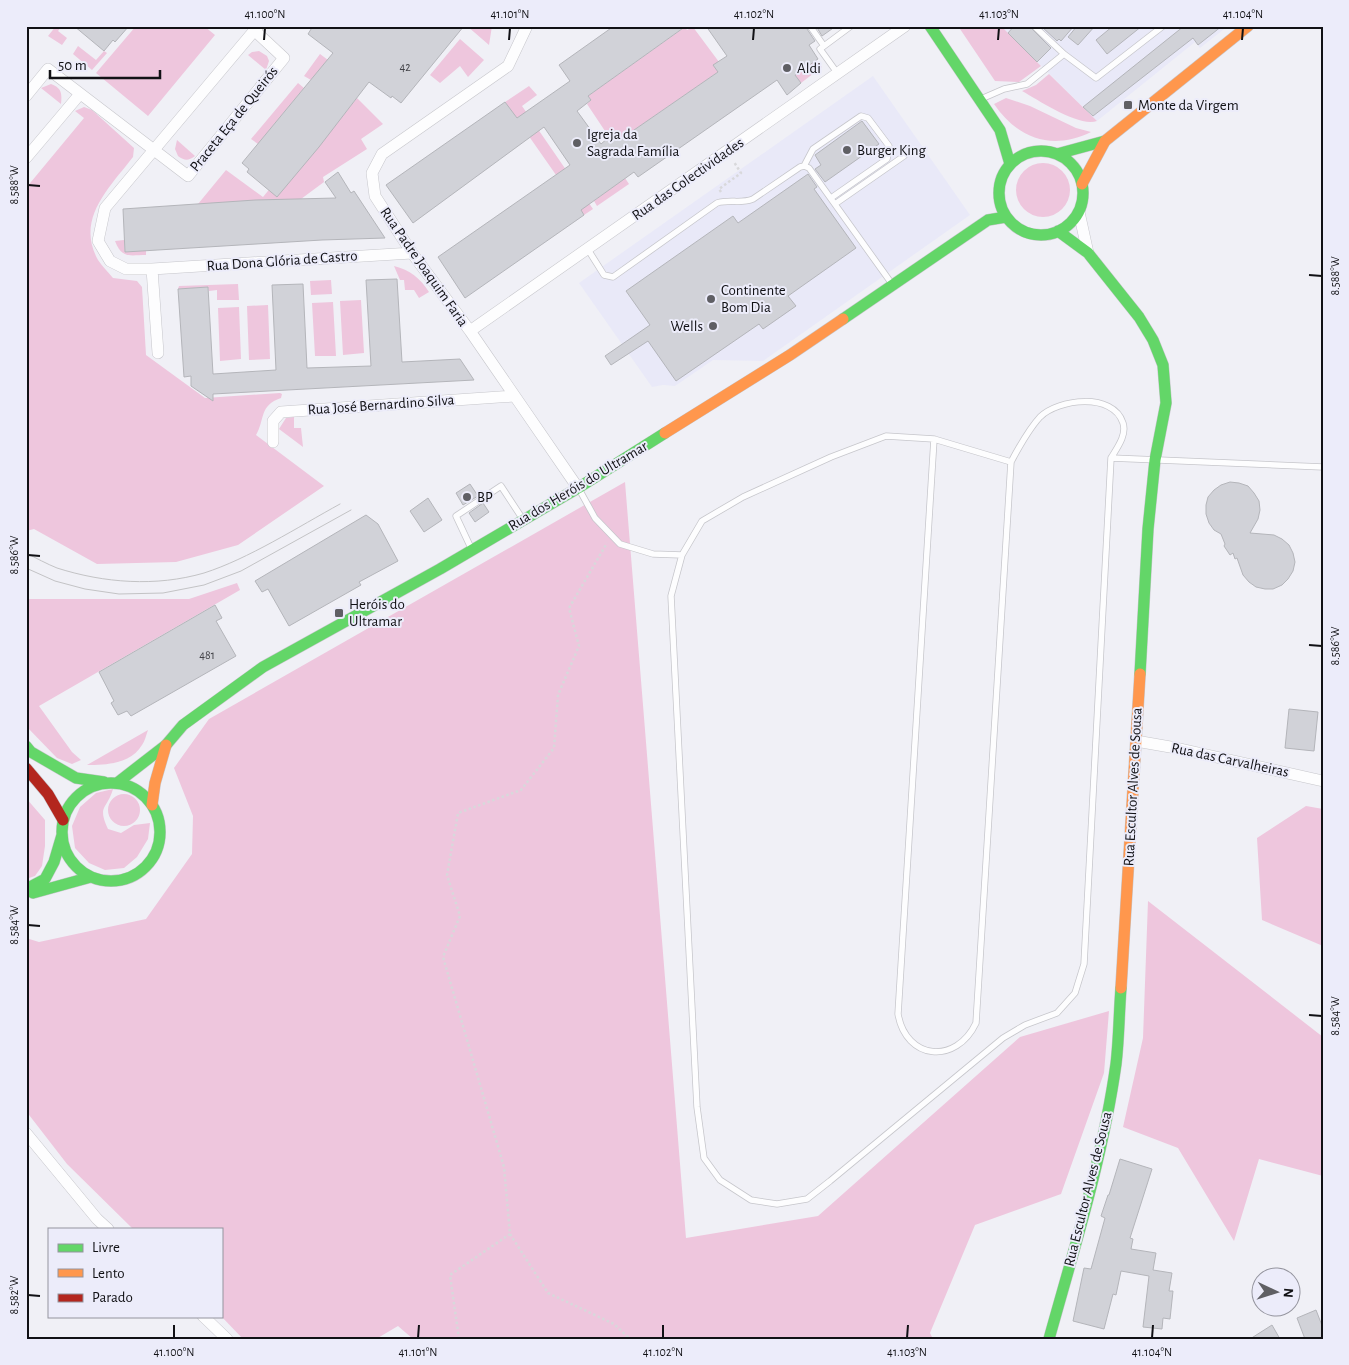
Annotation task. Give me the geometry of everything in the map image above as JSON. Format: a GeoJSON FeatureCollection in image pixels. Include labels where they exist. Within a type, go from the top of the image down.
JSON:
{"type":"FeatureCollection","features":[{"type":"Feature","properties":{"kind":"main road"},"geometry":{"type":"LineString","coordinates":[[930,26],[1000,130],[1010,164]]}},
{"type":"Feature","properties":{"kind":"main road"},"geometry":{"type":"LineString","coordinates":[[1082,184],[1105,141],[1248,26]]}},
{"type":"Feature","properties":{"kind":"main road"},"geometry":{"type":"LineString","coordinates":[[1000,130],[1017,142],[1036,151]]}},
{"type":"Feature","properties":{"kind":"main road"},"geometry":{"type":"LineString","coordinates":[[1057,154],[1105,141]]}},
{"type":"Feature","properties":{"kind":"main road"},"geometry":{"type":"LineString","coordinates":[[1046,151],[1057,154],[1068,161],[1077,171],[1082,184],[1083,198],[1078,212],[1070,223],[1058,231],[1046,235],[1022,230],[1006,217],[1001,209],[999,199],[1000,181],[1004,172],[1010,164],[1026,153],[1046,151]]}},
{"type":"Feature","properties":{"kind":"main road"},"geometry":{"type":"LineString","coordinates":[[988,220],[999,199]]}},
{"type":"Feature","properties":{"kind":"main road"},"geometry":{"type":"LineString","coordinates":[[988,220],[1006,217]]}},
{"type":"Feature","properties":{"kind":"main road","name":"Rua dos Heróis do Ultramar"},"geometry":{"type":"LineString","coordinates":[[112,783],[166,745],[183,725],[264,667],[578,488],[790,356],[988,220]]}},
{"type":"Feature","properties":{"kind":"main road","name":"Rua Escultor Alves de Sousa"},"geometry":{"type":"LineString","coordinates":[[1049,1339],[1092,1179],[1110,1102],[1116,1063],[1148,529],[1155,460],[1166,403],[1163,365],[1153,340],[1139,317],[1088,253],[1058,231]]}},
{"type":"Feature","properties":{"kind":"main road","name":"Rua dos Heróis do Ultramar"},"geometry":{"type":"LineString","coordinates":[[152,805],[155,783],[166,745]]}},
{"type":"Feature","properties":{"kind":"main road"},"geometry":{"type":"LineString","coordinates":[[26,746],[31,752],[76,778],[131,786],[143,794],[152,805],[159,819],[160,835],[157,850],[149,864],[137,874],[122,880],[107,881],[91,877],[80,870],[71,860],[65,848],[62,835]]}},
{"type":"Feature","properties":{"kind":"main road"},"geometry":{"type":"LineString","coordinates":[[26,768],[48,794],[63,820]]}},
{"type":"Feature","properties":{"kind":"main road"},"geometry":{"type":"LineString","coordinates":[[26,889],[46,879],[54,862],[62,835],[63,820],[69,806],[79,794],[92,786],[112,783]]}},
{"type":"Feature","properties":{"kind":"main road"},"geometry":{"type":"LineString","coordinates":[[26,894],[91,877]]}},
{"type":"Feature","properties":{"kind":"street","name":"Rua Padre Joaquim Faria"},"geometry":{"type":"LineString","coordinates":[[527,26],[508,66],[382,154],[372,173],[375,196],[412,253],[470,330],[578,488]]}},
{"type":"Feature","properties":{"kind":"street","name":"Rua das Colectividades"},"geometry":{"type":"LineString","coordinates":[[470,330],[905,26]]}},
{"type":"Feature","properties":{"kind":"street","name":"Rua Dona Glória de Castro"},"geometry":{"type":"LineString","coordinates":[[256,28],[105,208],[98,241],[110,261],[126,269],[152,270],[412,253]]}},
{"type":"Feature","properties":{"kind":"street","name":"Praceta Eça de Queirós"},"geometry":{"type":"LineString","coordinates":[[26,96],[48,68],[188,176],[284,58],[256,28]]}},
{"type":"Feature","properties":{"kind":"street"},"geometry":{"type":"LineString","coordinates":[[26,158],[80,94]]}},
{"type":"Feature","properties":{"kind":"street","name":"Rua Escultor Alves de Sousa"},"geometry":{"type":"LineString","coordinates":[[1078,212],[1088,253]]}},
{"type":"Feature","properties":{"kind":"street"},"geometry":{"type":"LineString","coordinates":[[152,270],[158,353]]}},
{"type":"Feature","properties":{"kind":"street","name":"Rua José Bernardino Silva"},"geometry":{"type":"LineString","coordinates":[[273,442],[273,421],[281,412],[514,396]]}},
{"type":"Feature","properties":{"kind":"street","name":"Rua das Carvalheiras"},"geometry":{"type":"LineString","coordinates":[[1136,741],[1176,748],[1323,781]]}},
{"type":"Feature","properties":{"kind":"street"},"geometry":{"type":"LineString","coordinates":[[26,1133],[107,1228]]}},
{"type":"Feature","properties":{"kind":"street"},"geometry":{"type":"LineString","coordinates":[[206,1318],[227,1339]]}},
{"type":"Feature","properties":{"kind":"lane"},"geometry":{"type":"LineString","coordinates":[[810,26],[824,46]]}},
{"type":"Feature","properties":{"kind":"lane"},"geometry":{"type":"LineString","coordinates":[[838,74],[820,49],[851,26]]}},
{"type":"Feature","properties":{"kind":"lane"},"geometry":{"type":"LineString","coordinates":[[1034,26],[1064,54],[1096,78],[1163,26]]}},
{"type":"Feature","properties":{"kind":"lane"},"geometry":{"type":"LineString","coordinates":[[980,100],[1004,89],[1027,84],[1064,54]]}},
{"type":"Feature","properties":{"kind":"lane"},"geometry":{"type":"LineString","coordinates":[[587,248],[604,275],[613,277],[717,203],[725,200],[745,202],[753,199],[804,166],[813,149],[861,116],[868,118],[889,146],[887,159],[833,201]]}},
{"type":"Feature","properties":{"kind":"lane"},"geometry":{"type":"LineString","coordinates":[[833,201],[904,156]]}},
{"type":"Feature","properties":{"kind":"lane"},"geometry":{"type":"LineString","coordinates":[[804,166],[809,168],[892,285]]}},
{"type":"Feature","properties":{"kind":"lane"},"geometry":{"type":"LineString","coordinates":[[934,439],[898,1014],[900,1024],[904,1034],[913,1043],[934,1052],[955,1048],[963,1042],[973,1028],[977,1013],[1011,462],[1041,416],[1062,404],[1083,402],[1106,405],[1115,410],[1124,424],[1122,438],[1111,458],[1084,964],[1075,993],[1057,1013],[1025,1025],[1003,1038],[806,1199],[777,1204],[751,1200],[720,1180],[704,1158],[697,1107],[671,596],[682,555],[702,521],[743,497],[831,457],[886,436],[934,439],[1011,462]]}},
{"type":"Feature","properties":{"kind":"lane"},"geometry":{"type":"LineString","coordinates":[[1111,458],[1323,467]]}},
{"type":"Feature","properties":{"kind":"lane"},"geometry":{"type":"LineString","coordinates":[[472,550],[456,516],[501,486],[524,520]]}},
{"type":"Feature","properties":{"kind":"lane"},"geometry":{"type":"LineString","coordinates":[[578,488],[595,518],[620,544],[653,554],[682,555]]}},
{"type":"Feature","properties":{"kind":"path"},"geometry":{"type":"LineString","coordinates":[[719,189],[741,173]]}},
{"type":"Feature","properties":{"kind":"path"},"geometry":{"type":"LineString","coordinates":[[612,535],[569,608],[579,646],[558,695],[554,748],[521,790],[458,813],[447,875],[460,916],[443,958],[504,1167],[510,1234],[548,1293],[614,1324],[630,1339]]}},
{"type":"Feature","properties":{"kind":"path"},"geometry":{"type":"LineString","coordinates":[[459,1339],[450,1275],[510,1234]]}},
{"type":"Feature","properties":{"kind":"shaded area"},"geometry":{"type":"Polygon","coordinates":[[[56,26],[62,26],[58,31],[67,38],[62,45],[48,36],[56,26]]]}},
{"type":"Feature","properties":{"kind":"shaded area"},"geometry":{"type":"Polygon","coordinates":[[[136,26],[204,26],[215,35],[148,116],[96,73],[136,26]]]}},
{"type":"Feature","properties":{"kind":"shaded area"},"geometry":{"type":"Polygon","coordinates":[[[467,26],[492,26],[489,45],[467,26]]]}},
{"type":"Feature","properties":{"kind":"shaded area"},"geometry":{"type":"Polygon","coordinates":[[[958,26],[1001,26],[1041,66],[1019,82],[995,81],[958,26]]]}},
{"type":"Feature","properties":{"kind":"shaded area"},"geometry":{"type":"Polygon","coordinates":[[[1001,26],[1228,26],[1200,48],[1195,42],[1097,121],[1001,26]]]}},
{"type":"Feature","properties":{"kind":"shaded area"},"geometry":{"type":"Polygon","coordinates":[[[685,27],[687,30],[693,27],[719,62],[718,72],[621,139],[615,132],[609,137],[587,104],[591,100],[588,96],[685,27]]]}},
{"type":"Feature","properties":{"kind":"shaded area"},"geometry":{"type":"Polygon","coordinates":[[[460,39],[484,60],[468,77],[460,66],[440,83],[430,75],[460,39]]]}},
{"type":"Feature","properties":{"kind":"shaded area"},"geometry":{"type":"Polygon","coordinates":[[[78,46],[96,60],[104,51],[107,53],[92,70],[73,54],[78,46]]]}},
{"type":"Feature","properties":{"kind":"shaded area"},"geometry":{"type":"Polygon","coordinates":[[[259,51],[267,56],[269,61],[266,70],[248,55],[259,51]]]}},
{"type":"Feature","properties":{"kind":"shaded area"},"geometry":{"type":"Polygon","coordinates":[[[320,54],[328,60],[311,80],[304,76],[320,54]]]}},
{"type":"Feature","properties":{"kind":"shaded area"},"geometry":{"type":"Polygon","coordinates":[[[816,60],[822,67],[801,83],[795,75],[816,60]]]}},
{"type":"Feature","properties":{"kind":"shaded area"},"geometry":{"type":"Polygon","coordinates":[[[1049,74],[1097,121],[1089,122],[1070,117],[1022,91],[1036,85],[1049,74]]]}},
{"type":"Feature","properties":{"kind":"shaded area"},"geometry":{"type":"Polygon","coordinates":[[[873,76],[970,215],[763,361],[713,360],[675,386],[663,385],[652,387],[579,283],[873,76]]]}},
{"type":"Feature","properties":{"kind":"shaded area"},"geometry":{"type":"Polygon","coordinates":[[[298,83],[304,88],[258,144],[251,139],[298,83]]]}},
{"type":"Feature","properties":{"kind":"shaded area"},"geometry":{"type":"Polygon","coordinates":[[[51,84],[61,92],[61,104],[41,88],[51,84]]]}},
{"type":"Feature","properties":{"kind":"shaded area"},"geometry":{"type":"Polygon","coordinates":[[[529,86],[537,95],[522,106],[593,209],[584,215],[505,102],[529,86]]]}},
{"type":"Feature","properties":{"kind":"shaded area"},"geometry":{"type":"Polygon","coordinates":[[[357,98],[383,124],[361,139],[367,149],[323,177],[324,182],[301,199],[198,204],[226,170],[263,197],[272,186],[281,192],[357,98]]]}},
{"type":"Feature","properties":{"kind":"shaded area"},"geometry":{"type":"Polygon","coordinates":[[[1006,98],[1030,106],[1076,128],[1091,132],[1063,141],[1049,141],[1037,138],[1014,126],[994,104],[1006,98]]]}},
{"type":"Feature","properties":{"kind":"shaded area"},"geometry":{"type":"Polygon","coordinates":[[[84,107],[92,110],[134,148],[133,157],[98,204],[93,217],[91,231],[92,245],[98,260],[113,278],[137,281],[142,287],[146,355],[205,398],[282,394],[281,398],[274,401],[266,409],[256,435],[324,486],[238,545],[176,562],[97,564],[34,529],[26,531],[26,188],[84,118],[75,111],[84,107]]]}},
{"type":"Feature","properties":{"kind":"shaded area"},"geometry":{"type":"Polygon","coordinates":[[[177,140],[195,156],[187,160],[178,156],[175,149],[177,140]]]}},
{"type":"Feature","properties":{"kind":"shaded area"},"geometry":{"type":"Polygon","coordinates":[[[1038,163],[1048,163],[1058,167],[1066,175],[1070,190],[1066,205],[1058,213],[1048,217],[1038,217],[1028,213],[1020,205],[1016,195],[1016,185],[1020,175],[1028,167],[1038,163]]]}},
{"type":"Feature","properties":{"kind":"shaded area"},"geometry":{"type":"Polygon","coordinates":[[[625,178],[629,184],[597,206],[594,201],[625,178]]]}},
{"type":"Feature","properties":{"kind":"shaded area"},"geometry":{"type":"Polygon","coordinates":[[[124,240],[125,252],[146,250],[146,255],[127,255],[120,251],[115,241],[124,240]]]}},
{"type":"Feature","properties":{"kind":"shaded area"},"geometry":{"type":"Polygon","coordinates":[[[394,266],[414,275],[429,292],[419,298],[414,290],[405,290],[404,280],[400,280],[394,266]]]}},
{"type":"Feature","properties":{"kind":"shaded area"},"geometry":{"type":"Polygon","coordinates":[[[331,280],[332,294],[311,295],[310,281],[331,280]]]}},
{"type":"Feature","properties":{"kind":"shaded area"},"geometry":{"type":"Polygon","coordinates":[[[238,284],[239,300],[217,300],[217,290],[209,291],[208,287],[178,289],[179,286],[238,284]]]}},
{"type":"Feature","properties":{"kind":"shaded area"},"geometry":{"type":"Polygon","coordinates":[[[361,300],[364,353],[343,355],[340,301],[361,300]]]}},
{"type":"Feature","properties":{"kind":"shaded area"},"geometry":{"type":"Polygon","coordinates":[[[333,302],[336,356],[315,356],[312,303],[333,302]]]}},
{"type":"Feature","properties":{"kind":"shaded area"},"geometry":{"type":"Polygon","coordinates":[[[268,305],[270,359],[249,360],[247,306],[268,305]]]}},
{"type":"Feature","properties":{"kind":"shaded area"},"geometry":{"type":"Polygon","coordinates":[[[239,307],[241,359],[220,361],[218,308],[239,307]]]}},
{"type":"Feature","properties":{"kind":"shaded area"},"geometry":{"type":"Polygon","coordinates":[[[294,417],[294,428],[301,428],[303,447],[279,429],[286,418],[294,417]]]}},
{"type":"Feature","properties":{"kind":"shaded area"},"geometry":{"type":"Polygon","coordinates":[[[625,482],[686,1238],[818,1216],[1020,1037],[1109,1011],[1104,1073],[1061,1194],[975,1225],[930,1333],[933,1339],[413,1339],[398,1326],[376,1339],[243,1339],[222,1317],[222,1228],[132,1228],[67,1164],[26,1111],[26,938],[39,942],[146,919],[192,854],[193,816],[174,768],[209,719],[625,482]]]}},
{"type":"Feature","properties":{"kind":"shaded area"},"geometry":{"type":"Polygon","coordinates":[[[237,583],[240,590],[39,706],[72,752],[81,760],[72,764],[57,758],[26,726],[26,599],[189,599],[237,583]]]}},
{"type":"Feature","properties":{"kind":"shaded area"},"geometry":{"type":"Polygon","coordinates":[[[148,730],[143,743],[137,751],[125,760],[110,764],[87,765],[148,730]]]}},
{"type":"Feature","properties":{"kind":"shaded area"},"geometry":{"type":"Polygon","coordinates":[[[113,789],[103,811],[108,829],[121,833],[134,825],[150,823],[148,839],[137,857],[124,868],[105,870],[89,863],[75,848],[72,826],[80,807],[96,793],[113,789]]]}},
{"type":"Feature","properties":{"kind":"shaded area"},"geometry":{"type":"Polygon","coordinates":[[[124,794],[135,799],[140,810],[135,821],[124,826],[113,821],[108,810],[113,799],[124,794]]]}},
{"type":"Feature","properties":{"kind":"shaded area"},"geometry":{"type":"Polygon","coordinates":[[[26,798],[45,820],[45,846],[42,866],[35,876],[26,879],[26,798]]]}},
{"type":"Feature","properties":{"kind":"shaded area"},"geometry":{"type":"Polygon","coordinates":[[[1306,806],[1323,809],[1323,946],[1262,920],[1257,838],[1306,806]]]}},
{"type":"Feature","properties":{"kind":"shaded area"},"geometry":{"type":"Polygon","coordinates":[[[1148,901],[1323,1037],[1323,1176],[1259,1159],[1234,1241],[1178,1148],[1123,1127],[1143,1038],[1148,901]]]}},
{"type":"Feature","properties":{"kind":"building"},"geometry":{"type":"Polygon","coordinates":[[[74,26],[129,26],[104,51],[74,26]]]}},
{"type":"Feature","properties":{"kind":"building"},"geometry":{"type":"Polygon","coordinates":[[[313,26],[464,26],[401,103],[369,82],[319,147],[277,197],[247,172],[249,169],[242,163],[333,53],[308,34],[313,26]]]}},
{"type":"Feature","properties":{"kind":"building"},"geometry":{"type":"Polygon","coordinates":[[[614,26],[686,26],[588,96],[591,100],[577,111],[601,144],[615,132],[621,139],[718,72],[713,65],[727,56],[706,26],[805,26],[815,41],[809,45],[818,59],[795,75],[801,83],[787,95],[777,80],[638,177],[634,172],[581,210],[584,215],[465,298],[438,257],[570,165],[544,127],[413,223],[386,185],[505,102],[517,118],[570,81],[559,65],[614,26]]]}},
{"type":"Feature","properties":{"kind":"building"},"geometry":{"type":"Polygon","coordinates":[[[816,26],[836,26],[822,36],[816,26]]]}},
{"type":"Feature","properties":{"kind":"building"},"geometry":{"type":"Polygon","coordinates":[[[1014,26],[1029,26],[1051,48],[1037,62],[1008,33],[1014,26]]]}},
{"type":"Feature","properties":{"kind":"building"},"geometry":{"type":"Polygon","coordinates":[[[1041,26],[1074,26],[1061,41],[1059,39],[1057,41],[1041,26]]]}},
{"type":"Feature","properties":{"kind":"building"},"geometry":{"type":"Polygon","coordinates":[[[1077,26],[1095,26],[1078,45],[1068,37],[1077,26]]]}},
{"type":"Feature","properties":{"kind":"building"},"geometry":{"type":"Polygon","coordinates":[[[1113,26],[1142,26],[1107,54],[1096,40],[1113,26]]]}},
{"type":"Feature","properties":{"kind":"building"},"geometry":{"type":"Polygon","coordinates":[[[1184,26],[1222,26],[1198,45],[1193,38],[1093,116],[1083,107],[1184,26]]]}},
{"type":"Feature","properties":{"kind":"building","name":"Burger King"},"geometry":{"type":"Polygon","coordinates":[[[862,121],[879,144],[825,182],[815,169],[821,165],[815,155],[862,121]]]}},
{"type":"Feature","properties":{"kind":"building"},"geometry":{"type":"Polygon","coordinates":[[[338,172],[351,193],[354,191],[385,238],[125,252],[123,209],[255,200],[336,198],[325,182],[338,172]]]}},
{"type":"Feature","properties":{"kind":"building","name":"Continente Bom Dia"},"geometry":{"type":"Polygon","coordinates":[[[808,174],[817,187],[814,189],[856,248],[788,296],[796,306],[763,329],[759,324],[676,381],[648,341],[611,365],[605,356],[650,325],[626,291],[733,216],[738,223],[808,174]]]}},
{"type":"Feature","properties":{"kind":"building"},"geometry":{"type":"Polygon","coordinates":[[[397,279],[402,362],[460,359],[474,380],[213,394],[213,401],[191,386],[191,376],[184,377],[178,289],[208,287],[213,374],[276,370],[272,285],[303,284],[307,368],[371,366],[366,280],[397,279]]]}},
{"type":"Feature","properties":{"kind":"building"},"geometry":{"type":"Polygon","coordinates":[[[1230,482],[1248,486],[1259,501],[1258,519],[1250,533],[1274,535],[1289,545],[1295,562],[1293,571],[1282,585],[1273,589],[1265,589],[1256,587],[1249,582],[1243,575],[1237,558],[1235,559],[1233,553],[1230,555],[1224,546],[1221,534],[1214,530],[1209,523],[1206,514],[1208,497],[1221,485],[1230,482]]]}},
{"type":"Feature","properties":{"kind":"building"},"geometry":{"type":"Polygon","coordinates":[[[470,484],[478,496],[463,505],[456,493],[470,484]]]}},
{"type":"Feature","properties":{"kind":"building"},"geometry":{"type":"Polygon","coordinates":[[[428,498],[442,520],[424,532],[410,511],[428,498]]]}},
{"type":"Feature","properties":{"kind":"building"},"geometry":{"type":"Polygon","coordinates":[[[483,503],[489,512],[475,522],[469,513],[483,503]]]}},
{"type":"Feature","properties":{"kind":"building"},"geometry":{"type":"Polygon","coordinates":[[[366,515],[378,524],[398,561],[359,582],[361,585],[289,626],[268,589],[262,592],[255,581],[366,515]]]}},
{"type":"Feature","properties":{"kind":"building"},"geometry":{"type":"Polygon","coordinates":[[[215,605],[222,618],[216,621],[236,656],[131,716],[127,711],[118,715],[111,703],[114,701],[99,672],[215,605]]]}},
{"type":"Feature","properties":{"kind":"building"},"geometry":{"type":"Polygon","coordinates":[[[1289,709],[1318,712],[1314,751],[1285,748],[1289,709]]]}},
{"type":"Feature","properties":{"kind":"building"},"geometry":{"type":"Polygon","coordinates":[[[1120,1159],[1152,1169],[1130,1238],[1133,1239],[1131,1249],[1156,1253],[1153,1270],[1172,1273],[1169,1291],[1173,1291],[1170,1319],[1163,1318],[1162,1329],[1143,1327],[1149,1276],[1121,1271],[1116,1295],[1113,1294],[1104,1329],[1073,1321],[1084,1268],[1091,1269],[1105,1218],[1101,1216],[1120,1159]]]}},
{"type":"Feature","properties":{"kind":"building"},"geometry":{"type":"Polygon","coordinates":[[[1316,1310],[1323,1328],[1323,1339],[1305,1339],[1297,1318],[1302,1318],[1302,1316],[1316,1310]]]}},
{"type":"Feature","properties":{"kind":"building"},"geometry":{"type":"Polygon","coordinates":[[[1272,1325],[1280,1339],[1250,1339],[1272,1325]]]}},
{"type":"Feature","properties":{"kind":"tram line"},"geometry":{"type":"LineString","coordinates":[[26,553],[57,568],[93,577],[149,582],[167,580],[204,573],[238,560],[340,504]]}},
{"type":"Feature","properties":{"kind":"tram line"},"geometry":{"type":"LineString","coordinates":[[26,568],[55,581],[85,589],[119,594],[163,593],[204,585],[241,571],[351,510]]}},
{"type":"Feature","properties":{"kind":"traffic: fast"},"geometry":{"type":"LineString","coordinates":[[930,26],[1000,130],[1010,164]]}},
{"type":"Feature","properties":{"kind":"traffic: fast"},"geometry":{"type":"LineString","coordinates":[[1057,154],[1105,141]]}},
{"type":"Feature","properties":{"kind":"traffic: fast"},"geometry":{"type":"LineString","coordinates":[[1041,151],[1057,154],[1071,163],[1080,177],[1083,193],[1080,209],[1071,223],[1057,232],[1041,235],[1025,232],[1011,223],[1002,209],[999,193],[1002,177],[1011,163],[1025,154],[1041,151]]}},
{"type":"Feature","properties":{"kind":"traffic: fast"},"geometry":{"type":"LineString","coordinates":[[843,319],[988,220],[1006,217]]}},
{"type":"Feature","properties":{"kind":"traffic: fast"},"geometry":{"type":"LineString","coordinates":[[1058,231],[1088,253],[1139,317],[1153,340],[1163,365],[1166,403],[1155,460],[1148,529],[1140,674]]}},
{"type":"Feature","properties":{"kind":"traffic: fast"},"geometry":{"type":"LineString","coordinates":[[117,783],[166,745],[183,725],[263,667],[440,569],[578,488],[665,433]]}},
{"type":"Feature","properties":{"kind":"traffic: fast"},"geometry":{"type":"LineString","coordinates":[[26,746],[31,752],[76,778],[104,782]]}},
{"type":"Feature","properties":{"kind":"traffic: fast"},"geometry":{"type":"LineString","coordinates":[[111,783],[130,787],[146,797],[156,813],[160,832],[156,851],[146,867],[130,877],[111,881],[92,877],[76,867],[66,851],[62,832],[66,813],[76,797],[92,787],[111,783]]}},
{"type":"Feature","properties":{"kind":"traffic: fast"},"geometry":{"type":"LineString","coordinates":[[26,889],[45,879],[54,862],[62,835]]}},
{"type":"Feature","properties":{"kind":"traffic: fast"},"geometry":{"type":"LineString","coordinates":[[33,893],[91,877]]}},
{"type":"Feature","properties":{"kind":"traffic: fast"},"geometry":{"type":"LineString","coordinates":[[1049,1339],[1104,1134],[1116,1064],[1121,988]]}},
{"type":"Feature","properties":{"kind":"traffic: slow"},"geometry":{"type":"LineString","coordinates":[[1082,184],[1105,141],[1248,26]]}},
{"type":"Feature","properties":{"kind":"traffic: slow"},"geometry":{"type":"LineString","coordinates":[[665,433],[790,355],[843,319]]}},
{"type":"Feature","properties":{"kind":"traffic: slow"},"geometry":{"type":"LineString","coordinates":[[1121,988],[1140,674]]}},
{"type":"Feature","properties":{"kind":"traffic: slow"},"geometry":{"type":"LineString","coordinates":[[152,805],[155,783],[166,745]]}},
{"type":"Feature","properties":{"kind":"traffic: jam"},"geometry":{"type":"LineString","coordinates":[[26,768],[48,794],[63,820]]}},
{"type":"Feature","properties":{"kind":"place","name":"Aldi"},"geometry":{"type":"Point","coordinates":[787,68]}},
{"type":"Feature","properties":{"kind":"place","name":"Monte da Virgem"},"geometry":{"type":"Point","coordinates":[1128,105]}},
{"type":"Feature","properties":{"kind":"place","name":"Igreja da Sagrada Família"},"geometry":{"type":"Point","coordinates":[577,143]}},
{"type":"Feature","properties":{"kind":"place","name":"Burger King"},"geometry":{"type":"Point","coordinates":[847,150]}},
{"type":"Feature","properties":{"kind":"place","name":"Continente Bom Dia"},"geometry":{"type":"Point","coordinates":[711,299]}},
{"type":"Feature","properties":{"kind":"place","name":"Wells"},"geometry":{"type":"Point","coordinates":[713,326]}},
{"type":"Feature","properties":{"kind":"place","name":"BP"},"geometry":{"type":"Point","coordinates":[467,497]}},
{"type":"Feature","properties":{"kind":"place","name":"Heróis do Ultramar"},"geometry":{"type":"Point","coordinates":[339,613]}}]}
